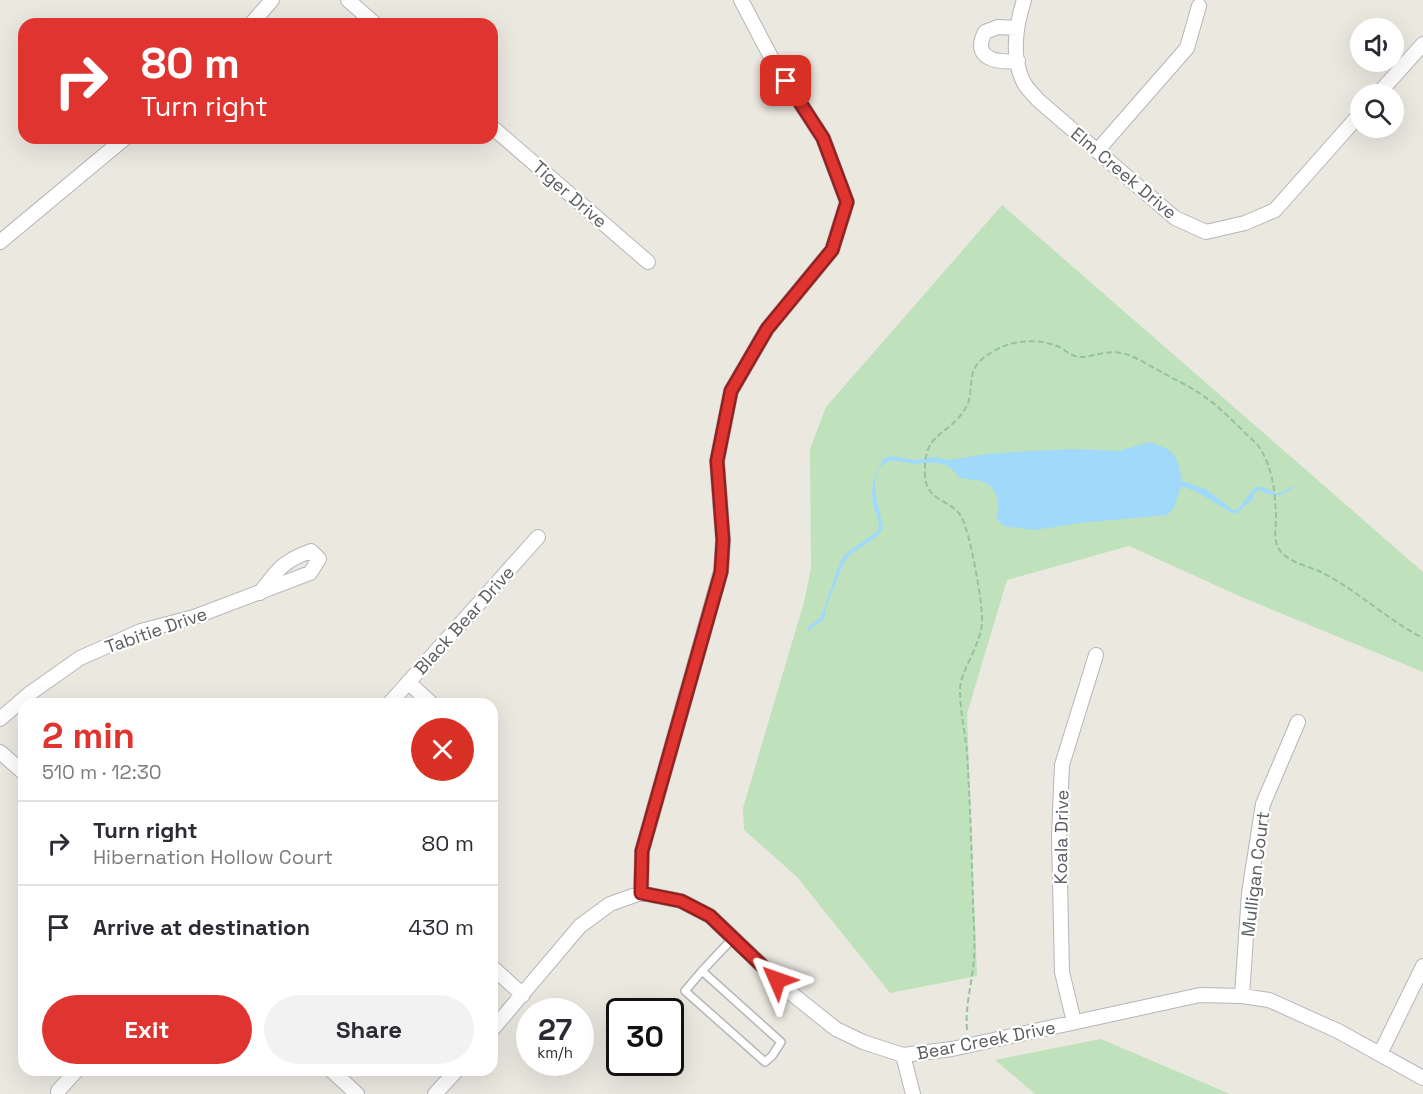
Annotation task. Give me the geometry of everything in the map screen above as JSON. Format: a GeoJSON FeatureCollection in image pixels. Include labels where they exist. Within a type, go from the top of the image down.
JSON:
{"type":"FeatureCollection","features":[{"type":"Feature","properties":{"kind":"street"},"geometry":{"type":"LineString","coordinates":[[256,18],[272,0]]}},
{"type":"Feature","properties":{"kind":"street"},"geometry":{"type":"LineString","coordinates":[[348,0],[368,18]]}},
{"type":"Feature","properties":{"kind":"street"},"geometry":{"type":"LineString","coordinates":[[498,1023],[580,926],[610,904],[641,893],[642,851],[721,572],[723,540],[717,461],[731,391],[767,329],[832,250],[847,202],[823,138],[773,62],[741,0]]}},
{"type":"Feature","properties":{"kind":"street","name":"Elm Creek Drive"},"geometry":{"type":"LineString","coordinates":[[1024,0],[1017,28],[1016,53],[1023,81],[1038,100],[1175,218],[1206,232],[1245,223],[1275,210],[1350,125]]}},
{"type":"Feature","properties":{"kind":"street"},"geometry":{"type":"LineString","coordinates":[[1097,151],[1187,48],[1199,6]]}},
{"type":"Feature","properties":{"kind":"street"},"geometry":{"type":"LineString","coordinates":[[1017,28],[998,27],[985,32],[980,41],[981,51],[990,59],[1000,63],[1018,61]]}},
{"type":"Feature","properties":{"kind":"street"},"geometry":{"type":"LineString","coordinates":[[1387,84],[1423,44]]}},
{"type":"Feature","properties":{"kind":"street","name":"Tiger Drive"},"geometry":{"type":"LineString","coordinates":[[498,132],[648,262]]}},
{"type":"Feature","properties":{"kind":"street"},"geometry":{"type":"LineString","coordinates":[[0,242],[118,144]]}},
{"type":"Feature","properties":{"kind":"street","name":"Black Bear Drive"},"geometry":{"type":"LineString","coordinates":[[394,698],[538,537]]}},
{"type":"Feature","properties":{"kind":"street","name":"Tabitie Drive"},"geometry":{"type":"LineString","coordinates":[[24,698],[80,658],[141,631],[194,617],[260,593]]}},
{"type":"Feature","properties":{"kind":"street","name":"Koala Drive"},"geometry":{"type":"LineString","coordinates":[[1074,1022],[1062,972],[1059,836],[1062,765],[1096,655]]}},
{"type":"Feature","properties":{"kind":"street"},"geometry":{"type":"LineString","coordinates":[[408,682],[425,698]]}},
{"type":"Feature","properties":{"kind":"street","name":"Tabitie Drive"},"geometry":{"type":"LineString","coordinates":[[0,719],[18,703]]}},
{"type":"Feature","properties":{"kind":"street","name":"Mulligan Court"},"geometry":{"type":"LineString","coordinates":[[1242,996],[1249,892],[1263,804],[1298,722]]}},
{"type":"Feature","properties":{"kind":"street"},"geometry":{"type":"LineString","coordinates":[[0,752],[18,768]]}},
{"type":"Feature","properties":{"kind":"street","name":"Bear Creek Drive"},"geometry":{"type":"LineString","coordinates":[[641,893],[681,901],[710,916],[792,994],[836,1029],[863,1042],[903,1055],[952,1049],[1200,995],[1242,996],[1269,1000],[1338,1031],[1423,1078]]}},
{"type":"Feature","properties":{"kind":"street"},"geometry":{"type":"LineString","coordinates":[[1380,1054],[1423,966]]}},
{"type":"Feature","properties":{"kind":"street"},"geometry":{"type":"LineString","coordinates":[[498,973],[523,995]]}},
{"type":"Feature","properties":{"kind":"street"},"geometry":{"type":"LineString","coordinates":[[903,1055],[913,1094]]}},
{"type":"Feature","properties":{"kind":"street"},"geometry":{"type":"LineString","coordinates":[[58,1091],[72,1076]]}},
{"type":"Feature","properties":{"kind":"street"},"geometry":{"type":"LineString","coordinates":[[338,1076],[357,1094]]}},
{"type":"Feature","properties":{"kind":"street"},"geometry":{"type":"LineString","coordinates":[[435,1094],[452,1076]]}},
{"type":"Feature","properties":{"kind":"lane"},"geometry":{"type":"LineString","coordinates":[[702,971],[782,1042],[765,1062],[686,991],[702,971],[733,938]]}},
{"type":"Feature","properties":{"kind":"path"},"geometry":{"type":"LineString","coordinates":[[968,1030],[966,1012],[974,960],[974,909],[967,750],[960,687],[981,635],[982,620],[966,527],[956,511],[936,499],[931,493],[925,477],[926,450],[930,442],[950,427],[968,406],[972,374],[982,359],[999,347],[1016,342],[1038,342],[1055,346],[1078,357],[1106,351],[1122,353],[1200,393],[1264,453],[1274,490],[1277,546],[1284,554],[1320,572],[1423,638]]}},
{"type":"Feature","properties":{"kind":"green space"},"geometry":{"type":"Polygon","coordinates":[[[1002,205],[1423,572],[1423,672],[1237,595],[1129,546],[1007,580],[967,714],[977,976],[890,993],[797,877],[744,830],[743,808],[804,602],[811,568],[810,449],[826,407],[1002,205]]]}},
{"type":"Feature","properties":{"kind":"green space"},"geometry":{"type":"Polygon","coordinates":[[[1101,1039],[1230,1094],[1035,1094],[995,1060],[1101,1039]]]}},
{"type":"Feature","properties":{"kind":"water"},"geometry":{"type":"Polygon","coordinates":[[[1149,442],[1165,448],[1174,455],[1179,465],[1182,481],[1206,489],[1233,510],[1238,509],[1255,487],[1263,487],[1277,494],[1299,484],[1280,495],[1271,495],[1259,490],[1254,493],[1253,499],[1236,514],[1195,491],[1181,486],[1174,508],[1167,515],[1080,523],[1035,530],[1003,526],[996,518],[997,496],[987,483],[959,477],[945,465],[889,461],[882,465],[878,472],[875,488],[883,528],[878,536],[851,554],[844,562],[827,605],[824,619],[808,631],[807,628],[821,617],[840,562],[845,554],[878,531],[872,488],[878,469],[885,458],[892,456],[916,460],[934,457],[949,460],[986,454],[1030,451],[1075,449],[1119,451],[1149,442]]]}},
{"type":"Feature","properties":{"kind":"route"},"geometry":{"type":"LineString","coordinates":[[777,980],[710,916],[681,901],[641,893],[642,851],[721,572],[723,540],[717,461],[731,391],[767,329],[832,250],[847,202],[823,138],[786,81]]}}]}
